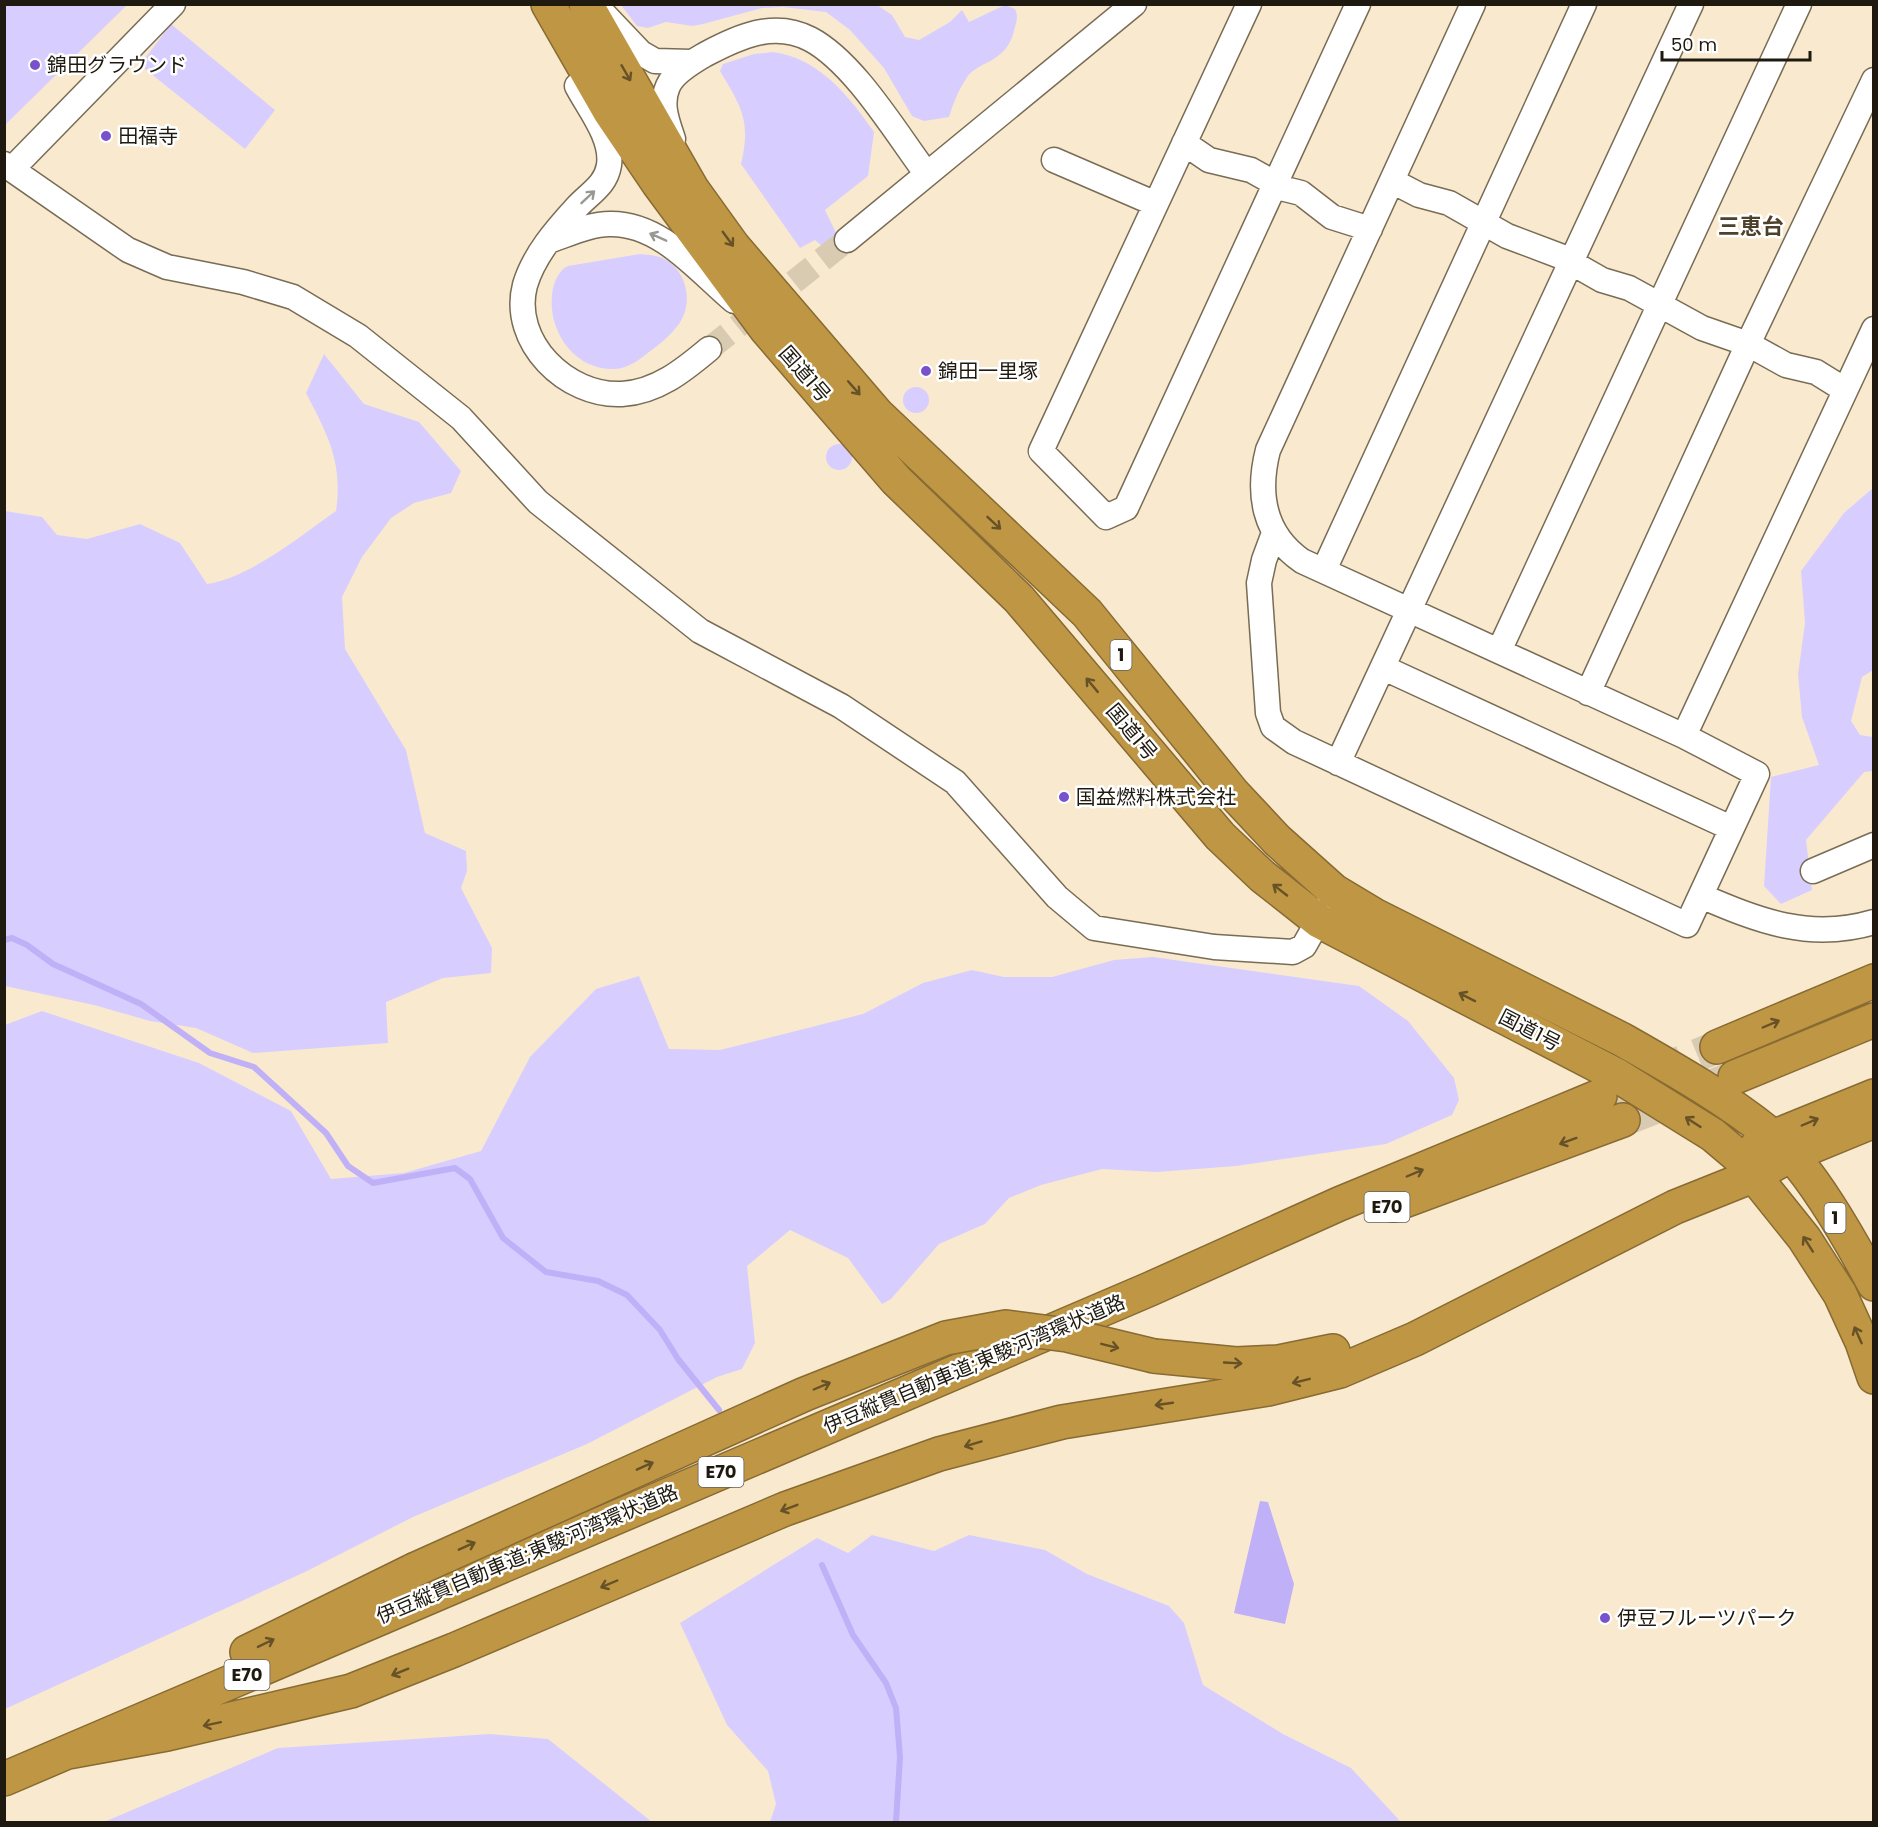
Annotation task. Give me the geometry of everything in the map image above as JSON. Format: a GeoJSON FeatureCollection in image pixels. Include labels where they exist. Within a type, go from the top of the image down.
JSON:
{"type":"FeatureCollection","features":[{"type":"Feature","properties":{"kind":"highway","name":"国道1号"},"geometry":{"type":"LineString","coordinates":[[586,4],[692,189],[733,246],[877,414],[1087,613],[1233,793],[1277,840],[1334,891],[1374,915],[1656,1059],[1782,1146],[1832,1213],[1874,1284]]}},
{"type":"Feature","properties":{"kind":"highway","name":"国道1号"},"geometry":{"type":"LineString","coordinates":[[549,7],[610,112],[658,183],[766,329],[896,480],[1019,599],[1220,836],[1262,876],[1320,921],[1618,1076],[1713,1135],[1747,1166],[1804,1238],[1840,1294],[1862,1342],[1874,1377]]}},
{"type":"Feature","properties":{"kind":"highway"},"geometry":{"type":"LineString","coordinates":[[1717,1047],[1874,981]]}},
{"type":"Feature","properties":{"kind":"highway"},"geometry":{"type":"LineString","coordinates":[[1735,1077],[1874,1020]]}},
{"type":"Feature","properties":{"kind":"highway","name":"伊豆縦貫自動車道;東駿河湾環状道路"},"geometry":{"type":"LineString","coordinates":[[420,1584],[1016,1346],[1339,1204],[1600,1096]]}},
{"type":"Feature","properties":{"kind":"highway"},"geometry":{"type":"LineString","coordinates":[[68,1752],[167,1734],[316,1701],[380,1680],[785,1509],[939,1454],[1062,1422],[1268,1389],[1340,1371],[1380,1355],[1675,1207],[1874,1096]]}},
{"type":"Feature","properties":{"kind":"highway","name":"伊豆縦貫自動車道;東駿河湾環状道路"},"geometry":{"type":"LineString","coordinates":[[1150,1289],[1344,1223],[1623,1120]]}},
{"type":"Feature","properties":{"kind":"highway"},"geometry":{"type":"LineString","coordinates":[[1782,1146],[1874,1121]]}},
{"type":"Feature","properties":{"kind":"highway"},"geometry":{"type":"LineString","coordinates":[[18,1773],[68,1752],[178,1687],[420,1584],[805,1394],[946,1338],[1006,1327],[1030,1329],[1154,1356],[1236,1364],[1279,1362],[1332,1352],[1402,1325],[1547,1250],[1747,1166]]}},
{"type":"Feature","properties":{"kind":"street"},"geometry":{"type":"LineString","coordinates":[[173,4],[8,167],[128,250],[167,267],[243,282],[293,297],[358,336],[461,418],[538,502],[700,631],[841,706],[955,782],[1057,897],[1094,928],[1214,947],[1293,952],[1304,946],[1320,921],[1334,891]]}},
{"type":"Feature","properties":{"kind":"street"},"geometry":{"type":"LineString","coordinates":[[595,4],[641,54],[655,61],[691,62]]}},
{"type":"Feature","properties":{"kind":"street"},"geometry":{"type":"LineString","coordinates":[[847,240],[1134,4]]}},
{"type":"Feature","properties":{"kind":"street"},"geometry":{"type":"LineString","coordinates":[[1249,4],[1041,452],[1106,517],[1126,508],[1358,4]]}},
{"type":"Feature","properties":{"kind":"street"},"geometry":{"type":"LineString","coordinates":[[1274,533],[1264,560],[1259,584],[1268,713],[1273,727],[1282,735],[1338,763],[1687,925],[1757,774],[1684,736],[1302,561],[1287,550],[1274,533],[1262,493],[1262,473],[1268,450],[1473,4]]}},
{"type":"Feature","properties":{"kind":"street"},"geometry":{"type":"LineString","coordinates":[[1324,570],[1584,4]]}},
{"type":"Feature","properties":{"kind":"street"},"geometry":{"type":"LineString","coordinates":[[1338,763],[1691,4]]}},
{"type":"Feature","properties":{"kind":"street"},"geometry":{"type":"LineString","coordinates":[[1499,651],[1799,4]]}},
{"type":"Feature","properties":{"kind":"street"},"geometry":{"type":"LineString","coordinates":[[549,7],[576,84],[607,141],[610,161],[604,182],[578,207],[532,261],[522,305],[524,321],[540,356],[556,372],[598,392],[623,394],[654,387],[687,368],[709,349]]}},
{"type":"Feature","properties":{"kind":"street"},"geometry":{"type":"LineString","coordinates":[[692,189],[664,115],[668,84],[691,62],[741,35],[772,31],[792,33],[811,39],[849,70],[926,173]]}},
{"type":"Feature","properties":{"kind":"street"},"geometry":{"type":"LineString","coordinates":[[1588,693],[1748,344],[1874,80]]}},
{"type":"Feature","properties":{"kind":"street"},"geometry":{"type":"LineString","coordinates":[[1184,143],[1209,160],[1251,170],[1275,185],[1301,193],[1332,217],[1353,221],[1370,229]]}},
{"type":"Feature","properties":{"kind":"street"},"geometry":{"type":"LineString","coordinates":[[1054,160],[1156,204]]}},
{"type":"Feature","properties":{"kind":"street"},"geometry":{"type":"LineString","coordinates":[[1392,181],[1430,200],[1449,203],[1602,280],[1629,288],[1702,328],[1748,344],[1786,365],[1816,372],[1845,390]]}},
{"type":"Feature","properties":{"kind":"street"},"geometry":{"type":"LineString","coordinates":[[549,241],[583,229],[610,224],[638,228],[667,241],[766,329]]}},
{"type":"Feature","properties":{"kind":"street"},"geometry":{"type":"LineString","coordinates":[[1684,736],[1874,329]]}},
{"type":"Feature","properties":{"kind":"street"},"geometry":{"type":"LineString","coordinates":[[1384,668],[1731,828]]}},
{"type":"Feature","properties":{"kind":"street"},"geometry":{"type":"LineString","coordinates":[[1813,871],[1874,845]]}},
{"type":"Feature","properties":{"kind":"street"},"geometry":{"type":"LineString","coordinates":[[1701,896],[1775,926],[1802,929],[1843,928],[1874,922]]}},
{"type":"Feature","properties":{"kind":"shaded area","name":"錦田グラウンド"},"geometry":{"type":"Polygon","coordinates":[[[5,4],[127,4],[127,5],[5,125],[5,4]]]}},
{"type":"Feature","properties":{"kind":"shaded area"},"geometry":{"type":"Polygon","coordinates":[[[621,5],[877,5],[892,15],[905,37],[919,40],[950,22],[962,10],[969,22],[1005,5],[1015,9],[1017,17],[1010,42],[1005,50],[971,73],[958,93],[949,117],[924,121],[912,116],[884,68],[850,30],[826,12],[783,7],[762,8],[692,26],[666,22],[648,28],[637,26],[621,5]]]}},
{"type":"Feature","properties":{"kind":"shaded area"},"geometry":{"type":"Polygon","coordinates":[[[171,24],[275,110],[245,149],[140,65],[171,24]]]}},
{"type":"Feature","properties":{"kind":"shaded area"},"geometry":{"type":"Polygon","coordinates":[[[773,52],[790,56],[819,70],[843,92],[874,132],[868,176],[825,210],[838,237],[824,248],[815,240],[800,248],[741,164],[745,125],[739,105],[720,71],[723,64],[754,54],[773,52]]]}},
{"type":"Feature","properties":{"kind":"shaded area"},"geometry":{"type":"Polygon","coordinates":[[[640,254],[663,258],[679,273],[687,298],[683,316],[665,340],[629,365],[616,369],[600,368],[586,363],[565,344],[553,317],[553,288],[557,278],[568,266],[640,254]]]}},
{"type":"Feature","properties":{"kind":"shaded area"},"geometry":{"type":"Polygon","coordinates":[[[324,354],[364,404],[419,422],[461,471],[451,493],[414,503],[391,518],[362,557],[342,597],[345,649],[406,750],[425,833],[466,851],[467,871],[461,888],[492,948],[491,973],[443,978],[386,1002],[388,1043],[253,1053],[196,1028],[150,1021],[94,1005],[5,986],[5,511],[42,517],[57,535],[87,539],[140,524],[180,543],[207,584],[241,573],[291,544],[336,511],[337,478],[332,450],[306,393],[324,354]]]}},
{"type":"Feature","properties":{"kind":"shaded area","name":"錦田一里塚"},"geometry":{"type":"Polygon","coordinates":[[[916,387],[925,391],[929,400],[925,409],[916,413],[907,409],[903,400],[907,391],[916,387]]]}},
{"type":"Feature","properties":{"kind":"shaded area"},"geometry":{"type":"Polygon","coordinates":[[[839,444],[848,448],[852,457],[848,466],[839,470],[830,466],[826,457],[830,448],[839,444]]]}},
{"type":"Feature","properties":{"kind":"shaded area"},"geometry":{"type":"Polygon","coordinates":[[[1873,488],[1873,670],[1862,677],[1851,721],[1860,735],[1873,737],[1873,771],[1864,772],[1806,840],[1812,890],[1781,904],[1764,886],[1771,777],[1819,765],[1802,717],[1798,674],[1805,623],[1801,571],[1844,513],[1873,488]]]}},
{"type":"Feature","properties":{"kind":"shaded area"},"geometry":{"type":"Polygon","coordinates":[[[1153,957],[1359,986],[1408,1021],[1454,1078],[1459,1100],[1452,1115],[1386,1144],[1236,1166],[1157,1172],[1102,1169],[1041,1185],[1009,1198],[985,1224],[939,1244],[891,1299],[882,1304],[848,1258],[790,1230],[747,1266],[755,1343],[742,1369],[717,1377],[587,1444],[413,1517],[305,1572],[5,1709],[5,1025],[42,1011],[199,1063],[291,1111],[331,1179],[404,1173],[481,1151],[530,1057],[596,989],[639,976],[669,1049],[720,1050],[863,1014],[923,983],[972,970],[1004,977],[1052,977],[1114,960],[1153,957]]]}},
{"type":"Feature","properties":{"kind":"shaded area"},"geometry":{"type":"Polygon","coordinates":[[[1260,1501],[1268,1502],[1294,1584],[1285,1624],[1234,1613],[1260,1501]]]}},
{"type":"Feature","properties":{"kind":"shaded area"},"geometry":{"type":"Polygon","coordinates":[[[872,1535],[934,1551],[969,1535],[1045,1550],[1087,1574],[1169,1606],[1184,1623],[1203,1685],[1283,1734],[1351,1768],[1401,1822],[770,1822],[776,1804],[768,1771],[727,1725],[680,1623],[817,1538],[848,1553],[872,1535]]]}},
{"type":"Feature","properties":{"kind":"shaded area"},"geometry":{"type":"Polygon","coordinates":[[[490,1734],[548,1739],[652,1822],[104,1822],[278,1748],[490,1734]]]}},
{"type":"Feature","properties":{"kind":"waterway"},"geometry":{"type":"LineString","coordinates":[[4,940],[12,938],[27,945],[53,964],[141,1004],[210,1053],[254,1067],[326,1133],[348,1166],[373,1183],[455,1168],[470,1179],[503,1238],[546,1272],[598,1281],[627,1295],[660,1330],[678,1359],[719,1410]]}},
{"type":"Feature","properties":{"kind":"waterway"},"geometry":{"type":"LineString","coordinates":[[822,1565],[853,1635],[886,1683],[896,1708],[900,1757],[896,1822]]}},
{"type":"Feature","properties":{"kind":"tunnel"},"geometry":{"type":"LineString","coordinates":[[709,349],[847,240]]}},
{"type":"Feature","properties":{"kind":"tunnel"},"geometry":{"type":"LineString","coordinates":[[1607,1093],[1717,1047]]}},
{"type":"Feature","properties":{"kind":"tunnel"},"geometry":{"type":"LineString","coordinates":[[1623,1120],[1727,1080]]}},
{"type":"Feature","properties":{"kind":"place","name":"錦田グラウンド"},"geometry":{"type":"Point","coordinates":[35,65]}},
{"type":"Feature","properties":{"kind":"place","name":"田福寺"},"geometry":{"type":"Point","coordinates":[106,136]}},
{"type":"Feature","properties":{"kind":"place","name":"錦田一里塚"},"geometry":{"type":"Point","coordinates":[926,371]}},
{"type":"Feature","properties":{"kind":"place","name":"国益燃料株式会社"},"geometry":{"type":"Point","coordinates":[1064,797]}},
{"type":"Feature","properties":{"kind":"place","name":"伊豆フルーツパーク"},"geometry":{"type":"Point","coordinates":[1605,1618]}},
{"type":"Feature","properties":{"kind":"district","name":"三恵台"},"geometry":{"type":"Point","coordinates":[1751,226]}}]}
